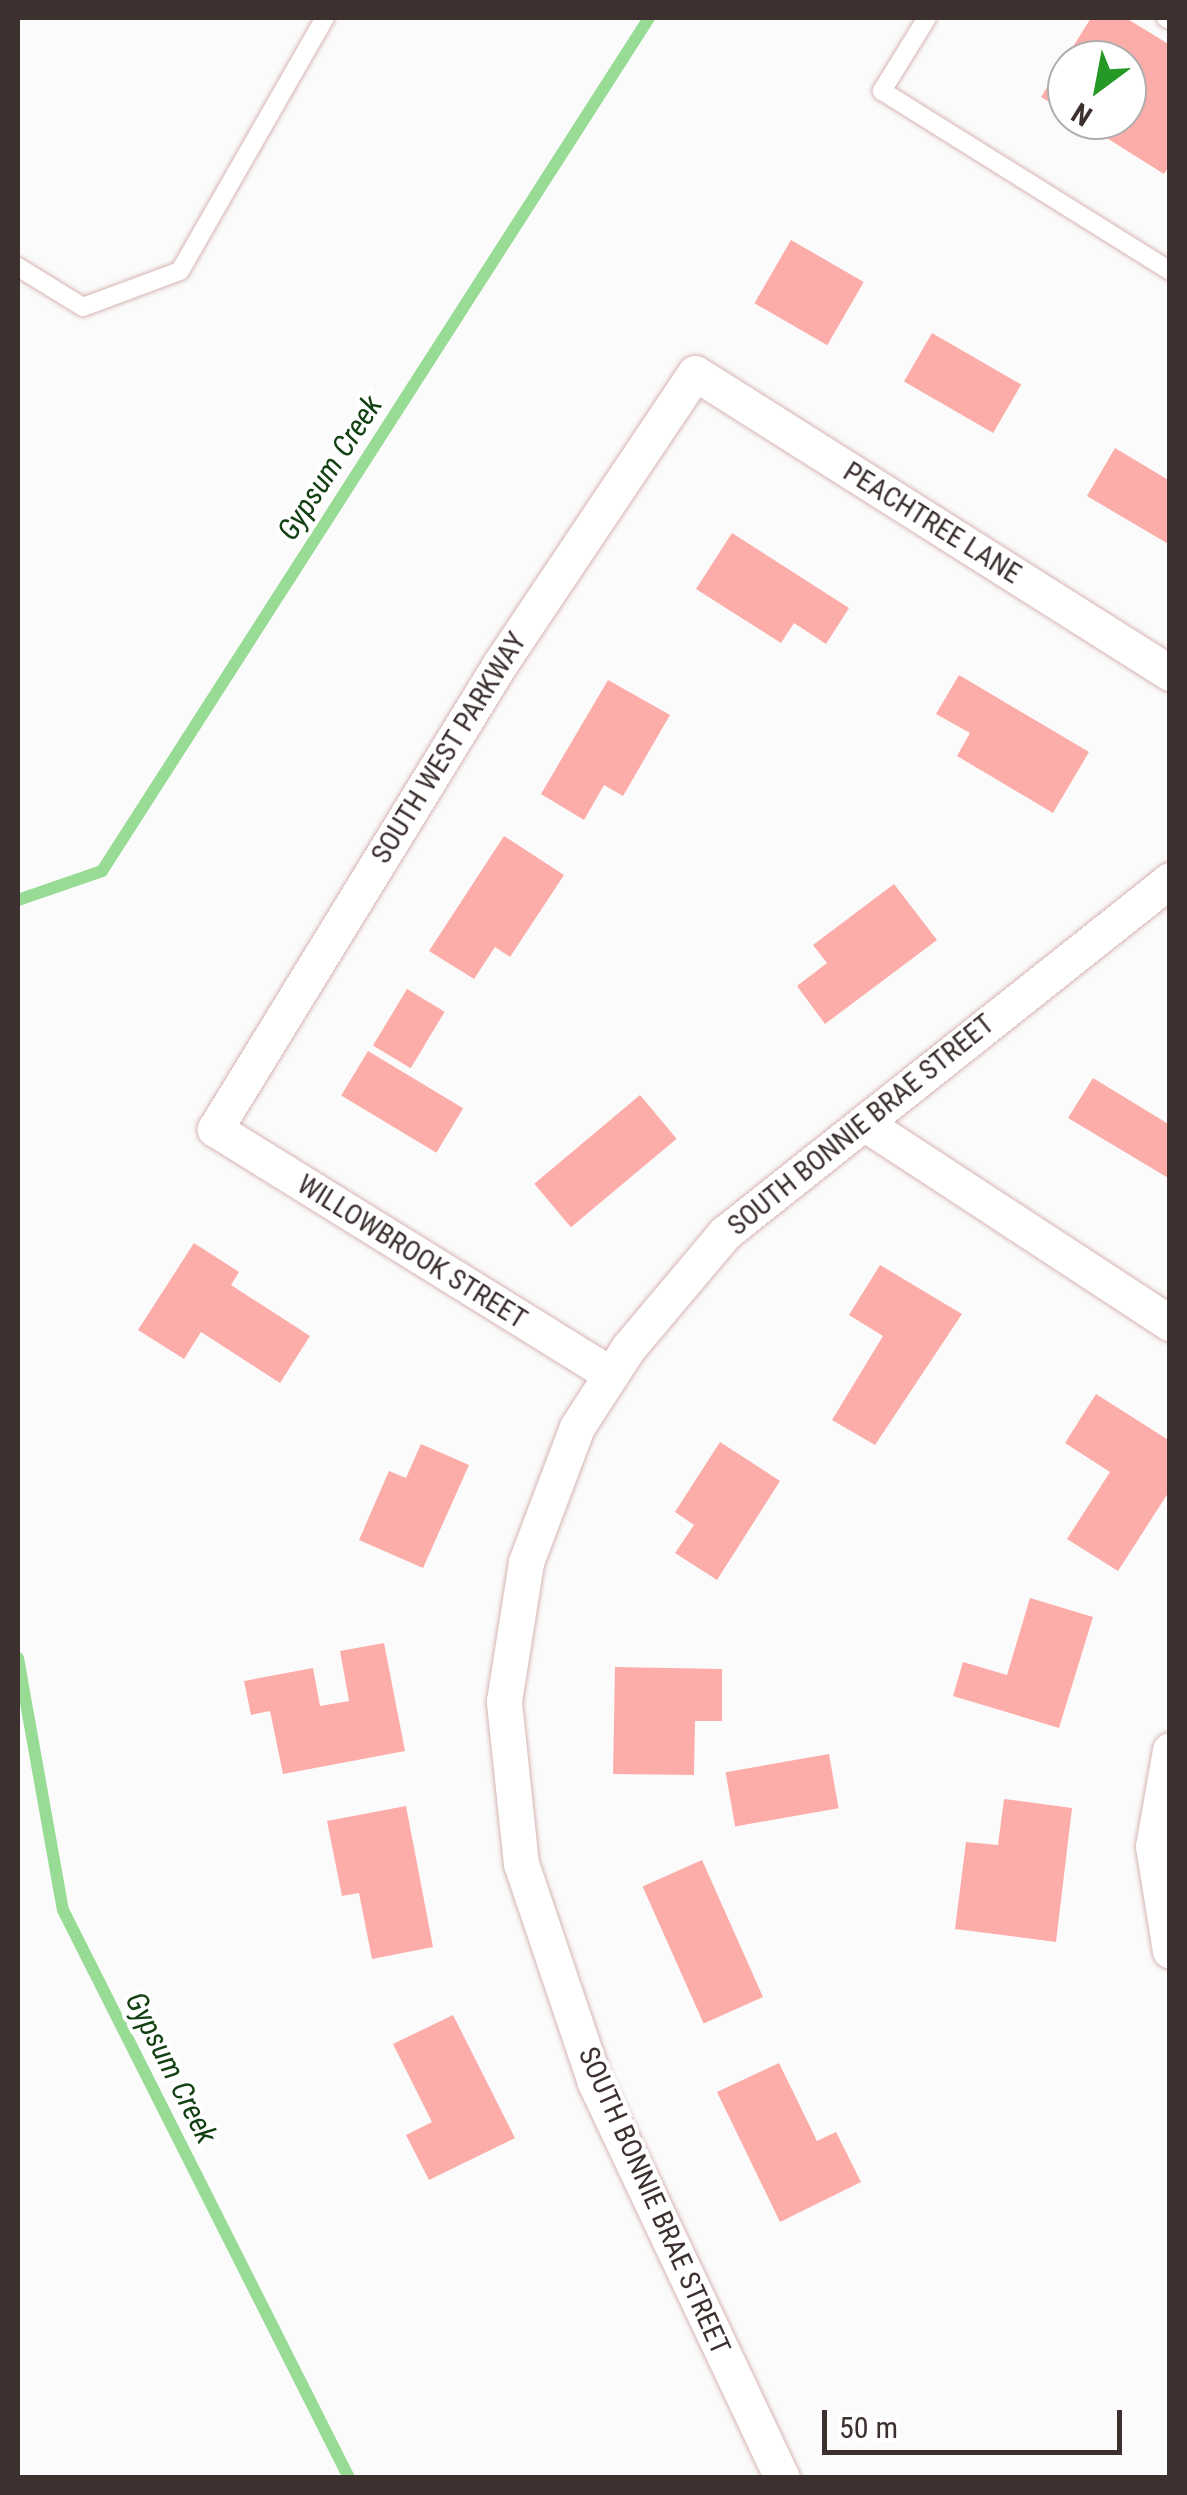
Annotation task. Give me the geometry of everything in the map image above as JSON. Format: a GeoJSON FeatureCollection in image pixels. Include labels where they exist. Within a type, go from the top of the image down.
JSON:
{"type":"FeatureCollection","features":[{"type":"Feature","properties":{"kind":"street","name":"PEACHTREE LANE"},"geometry":{"type":"LineString","coordinates":[[694,373],[1170,673]]}},
{"type":"Feature","properties":{"kind":"street","name":"SOUTH WEST PARKWAY"},"geometry":{"type":"LineString","coordinates":[[215,1129],[500,664],[694,373]]}},
{"type":"Feature","properties":{"kind":"street","name":"SOUTH BONNIE BRAE STREET"},"geometry":{"type":"LineString","coordinates":[[782,2478],[594,2082],[521,1864],[504,1700],[526,1562],[577,1427],[610,1374],[725,1233],[1170,880]]}},
{"type":"Feature","properties":{"kind":"street"},"geometry":{"type":"LineString","coordinates":[[864,1123],[1170,1323]]}},
{"type":"Feature","properties":{"kind":"street","name":"WILLOWBROOK STREET"},"geometry":{"type":"LineString","coordinates":[[215,1129],[610,1374]]}},
{"type":"Feature","properties":{"kind":"street"},"geometry":{"type":"LineString","coordinates":[[1170,1750],[1153,1846],[1170,1952]]}},
{"type":"Feature","properties":{"kind":"lane"},"geometry":{"type":"LineString","coordinates":[[18,266],[82,307],[180,271],[325,18]]}},
{"type":"Feature","properties":{"kind":"lane"},"geometry":{"type":"LineString","coordinates":[[927,18],[882,91],[1170,271]]}},
{"type":"Feature","properties":{"kind":"building"},"geometry":{"type":"Polygon","coordinates":[[[1091,18],[1126,18],[1170,45],[1170,165],[1164,174],[1110,140],[1147,140],[1147,40],[1077,40],[1091,18]]]}},
{"type":"Feature","properties":{"kind":"building"},"geometry":{"type":"Polygon","coordinates":[[[791,240],[864,282],[827,345],[754,303],[791,240]]]}},
{"type":"Feature","properties":{"kind":"building"},"geometry":{"type":"Polygon","coordinates":[[[932,333],[1021,384],[993,433],[904,381],[932,333]]]}},
{"type":"Feature","properties":{"kind":"building"},"geometry":{"type":"Polygon","coordinates":[[[1115,448],[1170,481],[1170,545],[1087,496],[1115,448]]]}},
{"type":"Feature","properties":{"kind":"building"},"geometry":{"type":"Polygon","coordinates":[[[732,533],[849,608],[826,644],[794,623],[781,643],[696,589],[732,533]]]}},
{"type":"Feature","properties":{"kind":"building"},"geometry":{"type":"Polygon","coordinates":[[[959,675],[1089,752],[1053,813],[957,756],[970,733],[936,714],[959,675]]]}},
{"type":"Feature","properties":{"kind":"building"},"geometry":{"type":"Polygon","coordinates":[[[608,680],[670,715],[623,796],[604,785],[584,820],[541,794],[608,680]]]}},
{"type":"Feature","properties":{"kind":"building"},"geometry":{"type":"Polygon","coordinates":[[[504,836],[564,875],[510,957],[495,947],[474,979],[429,951],[504,836]]]}},
{"type":"Feature","properties":{"kind":"building"},"geometry":{"type":"Polygon","coordinates":[[[894,884],[937,940],[825,1024],[797,986],[827,963],[813,945],[894,884]]]}},
{"type":"Feature","properties":{"kind":"building"},"geometry":{"type":"Polygon","coordinates":[[[407,989],[445,1012],[411,1068],[373,1046],[407,989]]]}},
{"type":"Feature","properties":{"kind":"building"},"geometry":{"type":"Polygon","coordinates":[[[368,1051],[463,1108],[436,1153],[341,1096],[368,1051]]]}},
{"type":"Feature","properties":{"kind":"building"},"geometry":{"type":"Polygon","coordinates":[[[1093,1078],[1170,1125],[1170,1179],[1068,1118],[1093,1078]]]}},
{"type":"Feature","properties":{"kind":"building"},"geometry":{"type":"Polygon","coordinates":[[[640,1095],[677,1139],[571,1227],[534,1184],[640,1095]]]}},
{"type":"Feature","properties":{"kind":"building"},"geometry":{"type":"Polygon","coordinates":[[[194,1243],[239,1272],[231,1285],[310,1336],[280,1383],[201,1332],[184,1359],[138,1330],[194,1243]]]}},
{"type":"Feature","properties":{"kind":"building"},"geometry":{"type":"Polygon","coordinates":[[[880,1265],[962,1314],[875,1445],[832,1420],[883,1336],[849,1315],[880,1265]]]}},
{"type":"Feature","properties":{"kind":"building"},"geometry":{"type":"Polygon","coordinates":[[[1096,1394],[1170,1441],[1170,1490],[1118,1571],[1067,1539],[1110,1472],[1065,1443],[1096,1394]]]}},
{"type":"Feature","properties":{"kind":"building"},"geometry":{"type":"Polygon","coordinates":[[[720,1442],[780,1481],[717,1580],[675,1553],[694,1525],[675,1512],[720,1442]]]}},
{"type":"Feature","properties":{"kind":"building"},"geometry":{"type":"Polygon","coordinates":[[[421,1444],[469,1465],[423,1568],[359,1540],[389,1471],[406,1478],[421,1444]]]}},
{"type":"Feature","properties":{"kind":"building"},"geometry":{"type":"Polygon","coordinates":[[[1030,1598],[1093,1617],[1059,1728],[953,1696],[963,1662],[1007,1675],[1030,1598]]]}},
{"type":"Feature","properties":{"kind":"building"},"geometry":{"type":"Polygon","coordinates":[[[384,1643],[405,1751],[283,1774],[270,1711],[251,1715],[244,1681],[313,1668],[320,1706],[349,1701],[340,1651],[384,1643]]]}},
{"type":"Feature","properties":{"kind":"building"},"geometry":{"type":"Polygon","coordinates":[[[615,1667],[722,1669],[722,1721],[695,1721],[694,1775],[613,1774],[615,1667]]]}},
{"type":"Feature","properties":{"kind":"building"},"geometry":{"type":"Polygon","coordinates":[[[829,1754],[839,1808],[735,1826],[726,1772],[829,1754]]]}},
{"type":"Feature","properties":{"kind":"building"},"geometry":{"type":"Polygon","coordinates":[[[1004,1799],[1072,1808],[1056,1942],[955,1929],[966,1842],[998,1845],[1004,1799]]]}},
{"type":"Feature","properties":{"kind":"building"},"geometry":{"type":"Polygon","coordinates":[[[406,1806],[433,1947],[372,1959],[359,1893],[342,1896],[327,1821],[406,1806]]]}},
{"type":"Feature","properties":{"kind":"building"},"geometry":{"type":"Polygon","coordinates":[[[702,1860],[763,1997],[704,2023],[643,1886],[702,1860]]]}},
{"type":"Feature","properties":{"kind":"building"},"geometry":{"type":"Polygon","coordinates":[[[453,2015],[515,2138],[429,2180],[406,2135],[432,2122],[393,2044],[453,2015]]]}},
{"type":"Feature","properties":{"kind":"building"},"geometry":{"type":"Polygon","coordinates":[[[779,2063],[817,2141],[836,2132],[861,2182],[780,2222],[717,2092],[779,2063]]]}},
{"type":"Feature","properties":{"kind":"waterway","name":"Gypsum Creek"},"geometry":{"type":"LineString","coordinates":[[18,900],[102,871],[649,18]]}},
{"type":"Feature","properties":{"kind":"waterway","name":"Gypsum Creek"},"geometry":{"type":"LineString","coordinates":[[18,1658],[63,1910],[349,2478]]}}]}
